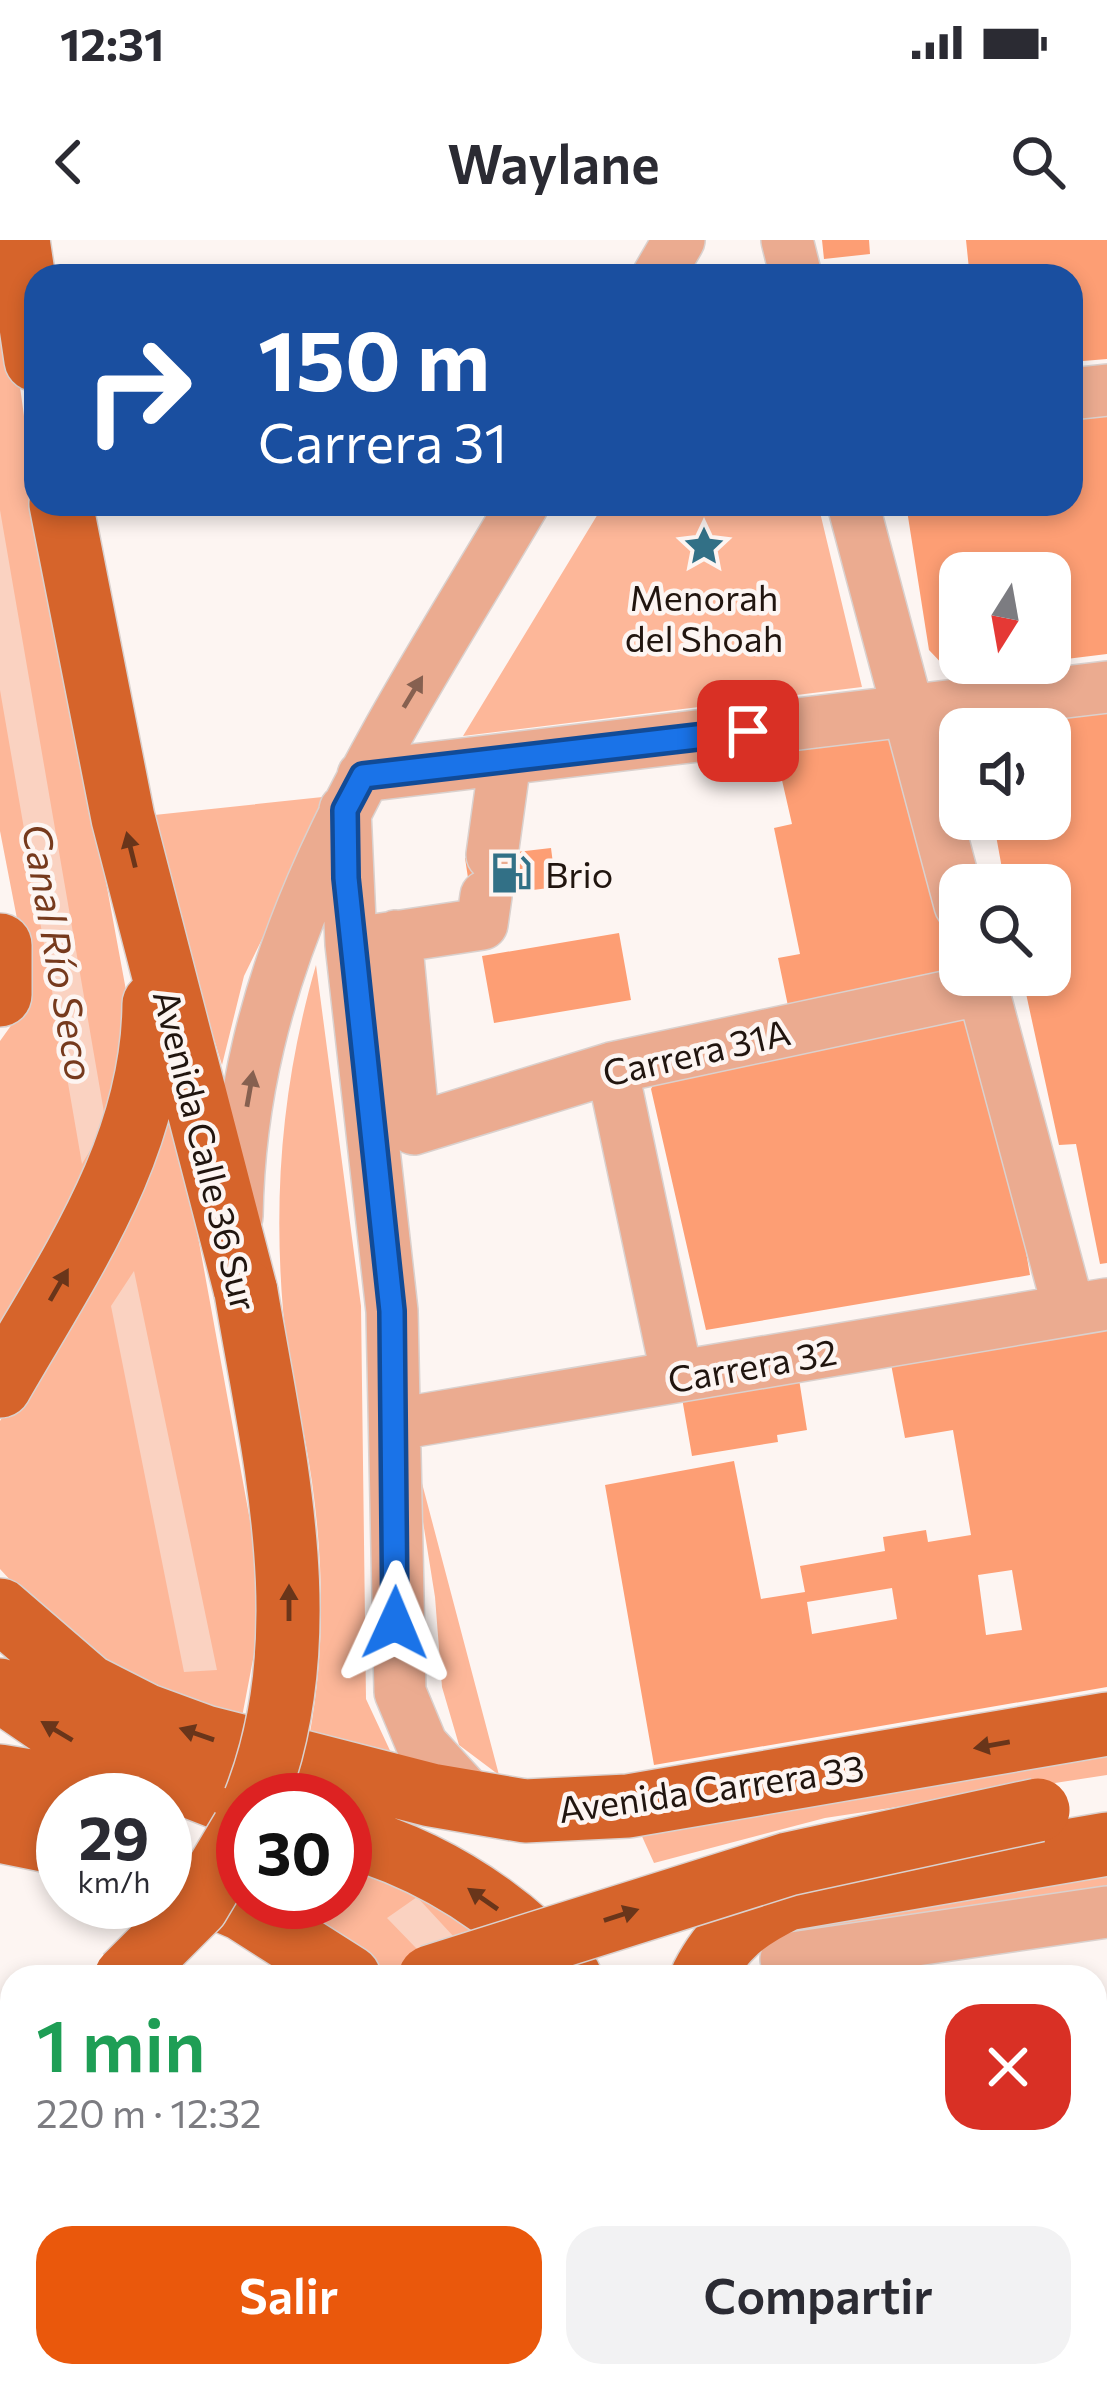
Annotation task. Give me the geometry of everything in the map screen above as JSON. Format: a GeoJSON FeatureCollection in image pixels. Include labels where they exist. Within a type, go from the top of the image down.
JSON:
{"type":"FeatureCollection","features":[{"type":"Feature","properties":{"kind":"main road"},"geometry":{"type":"LineString","coordinates":[[18,240],[24,280]]}},
{"type":"Feature","properties":{"kind":"main road","name":"Avenida Calle 36 Sur"},"geometry":{"type":"LineString","coordinates":[[63,516],[95,696],[154,945],[241,1269],[279,1486],[290,1611],[276,1727],[263,1773]]}},
{"type":"Feature","properties":{"kind":"main road"},"geometry":{"type":"LineString","coordinates":[[0,945],[0,994]]}},
{"type":"Feature","properties":{"kind":"main road"},"geometry":{"type":"LineString","coordinates":[[0,1386],[94,1224],[124,1159],[149,1076],[154,945]]}},
{"type":"Feature","properties":{"kind":"main road","name":"Avenida Carrera 33"},"geometry":{"type":"LineString","coordinates":[[0,1610],[88,1685],[145,1715],[205,1737],[476,1804],[525,1811],[628,1806],[1107,1724]]}},
{"type":"Feature","properties":{"kind":"main road"},"geometry":{"type":"LineString","coordinates":[[0,1690],[76,1742],[216,1796]]}},
{"type":"Feature","properties":{"kind":"main road"},"geometry":{"type":"LineString","coordinates":[[0,1776],[36,1782]]}},
{"type":"Feature","properties":{"kind":"main road"},"geometry":{"type":"LineString","coordinates":[[468,1965],[788,1864],[1038,1810],[1107,1800]]}},
{"type":"Feature","properties":{"kind":"main road"},"geometry":{"type":"LineString","coordinates":[[0,1831],[36,1838]]}},
{"type":"Feature","properties":{"kind":"main road"},"geometry":{"type":"LineString","coordinates":[[372,1844],[425,1862],[462,1884],[500,1910],[557,1965]]}},
{"type":"Feature","properties":{"kind":"main road"},"geometry":{"type":"LineString","coordinates":[[708,1965],[719,1943],[747,1919],[787,1899],[1107,1844]]}},
{"type":"Feature","properties":{"kind":"main road"},"geometry":{"type":"LineString","coordinates":[[138,1965],[197,1906],[216,1874]]}},
{"type":"Feature","properties":{"kind":"main road"},"geometry":{"type":"LineString","coordinates":[[192,1888],[242,1909],[330,1965]]}},
{"type":"Feature","properties":{"kind":"street"},"geometry":{"type":"LineString","coordinates":[[241,1269],[242,1148],[254,1065],[278,968],[307,886],[354,793],[517,516]]}},
{"type":"Feature","properties":{"kind":"street"},"geometry":{"type":"LineString","coordinates":[[856,516],[949,864]]}},
{"type":"Feature","properties":{"kind":"street"},"geometry":{"type":"LineString","coordinates":[[354,793],[505,761],[1107,687]]}},
{"type":"Feature","properties":{"kind":"street"},"geometry":{"type":"LineString","coordinates":[[374,940],[482,924],[505,761]]}},
{"type":"Feature","properties":{"kind":"street"},"geometry":{"type":"LineString","coordinates":[[354,793],[374,940],[397,1424],[395,1623],[400,1692],[422,1745],[476,1804]]}},
{"type":"Feature","properties":{"kind":"street","name":"Carrera 31A"},"geometry":{"type":"LineString","coordinates":[[374,940],[414,1129],[612,1068],[939,992]]}},
{"type":"Feature","properties":{"kind":"street"},"geometry":{"type":"LineString","coordinates":[[986,996],[1088,1307]]}},
{"type":"Feature","properties":{"kind":"street"},"geometry":{"type":"LineString","coordinates":[[612,1068],[677,1376]]}},
{"type":"Feature","properties":{"kind":"street","name":"Carrera 32"},"geometry":{"type":"LineString","coordinates":[[397,1424],[1088,1307]]}},
{"type":"Feature","properties":{"kind":"street"},"geometry":{"type":"LineString","coordinates":[[786,1959],[1107,1912]]}},
{"type":"Feature","properties":{"kind":"shaded area"},"geometry":{"type":"Polygon","coordinates":[[[0,240],[24,416],[24,516],[38,516],[128,1001],[111,1135],[0,1332],[0,1041],[20,1013],[25,960],[0,831],[0,240]]]}},
{"type":"Feature","properties":{"kind":"shaded area"},"geometry":{"type":"Polygon","coordinates":[[[597,516],[821,516],[862,687],[463,736],[597,516]]]}},
{"type":"Feature","properties":{"kind":"shaded area"},"geometry":{"type":"Polygon","coordinates":[[[332,796],[244,976],[222,1065],[145,816],[332,796]]]}},
{"type":"Feature","properties":{"kind":"shaded area"},"geometry":{"type":"Polygon","coordinates":[[[316,965],[361,1306],[366,1699],[393,1757],[309,1738],[320,1642],[319,1546],[285,1331],[279,1222],[288,1093],[316,965]]]}},
{"type":"Feature","properties":{"kind":"shaded area"},"geometry":{"type":"Polygon","coordinates":[[[174,1106],[256,1553],[259,1628],[242,1717],[89,1665],[0,1569],[0,1421],[141,1189],[174,1106]]]}},
{"type":"Feature","properties":{"kind":"shaded area"},"geometry":{"type":"Polygon","coordinates":[[[409,1434],[499,1775],[459,1745],[442,1687],[435,1597],[409,1434]]]}},
{"type":"Feature","properties":{"kind":"shaded area"},"geometry":{"type":"Polygon","coordinates":[[[1107,1750],[1107,1775],[825,1818],[654,1863],[640,1832],[1107,1750]]]}},
{"type":"Feature","properties":{"kind":"shaded area"},"geometry":{"type":"Polygon","coordinates":[[[1107,1867],[1107,1895],[784,1945],[807,1912],[1107,1867]]]}},
{"type":"Feature","properties":{"kind":"shaded area"},"geometry":{"type":"Polygon","coordinates":[[[372,1875],[452,1907],[517,1965],[362,1965],[305,1929],[372,1929],[372,1875]]]}},
{"type":"Feature","properties":{"kind":"water","name":"Canal Río Seco"},"geometry":{"type":"Polygon","coordinates":[[[0,510],[106,1124],[82,1164],[0,690],[0,510]]]}},
{"type":"Feature","properties":{"kind":"water"},"geometry":{"type":"Polygon","coordinates":[[[134,1271],[217,1670],[184,1672],[111,1306],[134,1271]]]}},
{"type":"Feature","properties":{"kind":"water"},"geometry":{"type":"Polygon","coordinates":[[[417,1897],[480,1965],[432,1965],[387,1918],[417,1897]]]}},
{"type":"Feature","properties":{"kind":"building"},"geometry":{"type":"Polygon","coordinates":[[[822,240],[869,240],[870,254],[824,259],[822,240]]]}},
{"type":"Feature","properties":{"kind":"building"},"geometry":{"type":"Polygon","coordinates":[[[966,240],[1107,240],[1107,359],[1083,361],[1083,264],[968,264],[966,240]]]}},
{"type":"Feature","properties":{"kind":"building"},"geometry":{"type":"Polygon","coordinates":[[[1107,414],[1107,654],[1071,658],[1071,552],[939,552],[939,661],[929,650],[908,516],[1083,516],[1083,417],[1107,414]]]}},
{"type":"Feature","properties":{"kind":"building"},"geometry":{"type":"Polygon","coordinates":[[[1107,706],[1107,1263],[1100,1264],[1076,1144],[1059,1145],[1027,996],[1071,996],[1071,864],[1001,864],[997,840],[1071,840],[1071,712],[1107,706]]]}},
{"type":"Feature","properties":{"kind":"building"},"geometry":{"type":"Polygon","coordinates":[[[899,732],[919,797],[939,894],[939,975],[788,1006],[778,958],[800,954],[774,828],[792,824],[776,754],[899,732]]]}},
{"type":"Feature","properties":{"kind":"building","name":"Brio"},"geometry":{"type":"Polygon","coordinates":[[[551,848],[556,887],[471,898],[465,858],[551,848]]]}},
{"type":"Feature","properties":{"kind":"building"},"geometry":{"type":"Polygon","coordinates":[[[619,933],[631,1000],[494,1023],[482,956],[619,933]]]}},
{"type":"Feature","properties":{"kind":"building"},"geometry":{"type":"Polygon","coordinates":[[[973,1012],[1008,1147],[1030,1275],[706,1330],[651,1089],[659,1075],[973,1012]]]}},
{"type":"Feature","properties":{"kind":"building"},"geometry":{"type":"Polygon","coordinates":[[[1107,1325],[1107,1687],[654,1765],[605,1485],[734,1461],[761,1599],[805,1592],[800,1566],[885,1551],[883,1537],[926,1530],[928,1542],[971,1535],[953,1430],[905,1438],[891,1364],[1107,1325]],[[1012,1570],[978,1575],[986,1635],[1022,1630],[1012,1570]],[[892,1588],[807,1602],[812,1634],[897,1619],[892,1588]]]}},
{"type":"Feature","properties":{"kind":"building"},"geometry":{"type":"Polygon","coordinates":[[[799,1379],[807,1430],[777,1435],[778,1442],[692,1456],[682,1398],[799,1379]]]}},
{"type":"Feature","properties":{"kind":"place","name":"Menorah del Shoah"},"geometry":{"type":"Point","coordinates":[704,546]}},
{"type":"Feature","properties":{"kind":"place","name":"Brio"},"geometry":{"type":"Point","coordinates":[511,873]}},
{"type":"Feature","properties":{"kind":"route"},"geometry":{"type":"LineString","coordinates":[[395,1623],[397,1424],[392,1311],[351,944],[345,810],[363,776],[748,731]]}}]}
